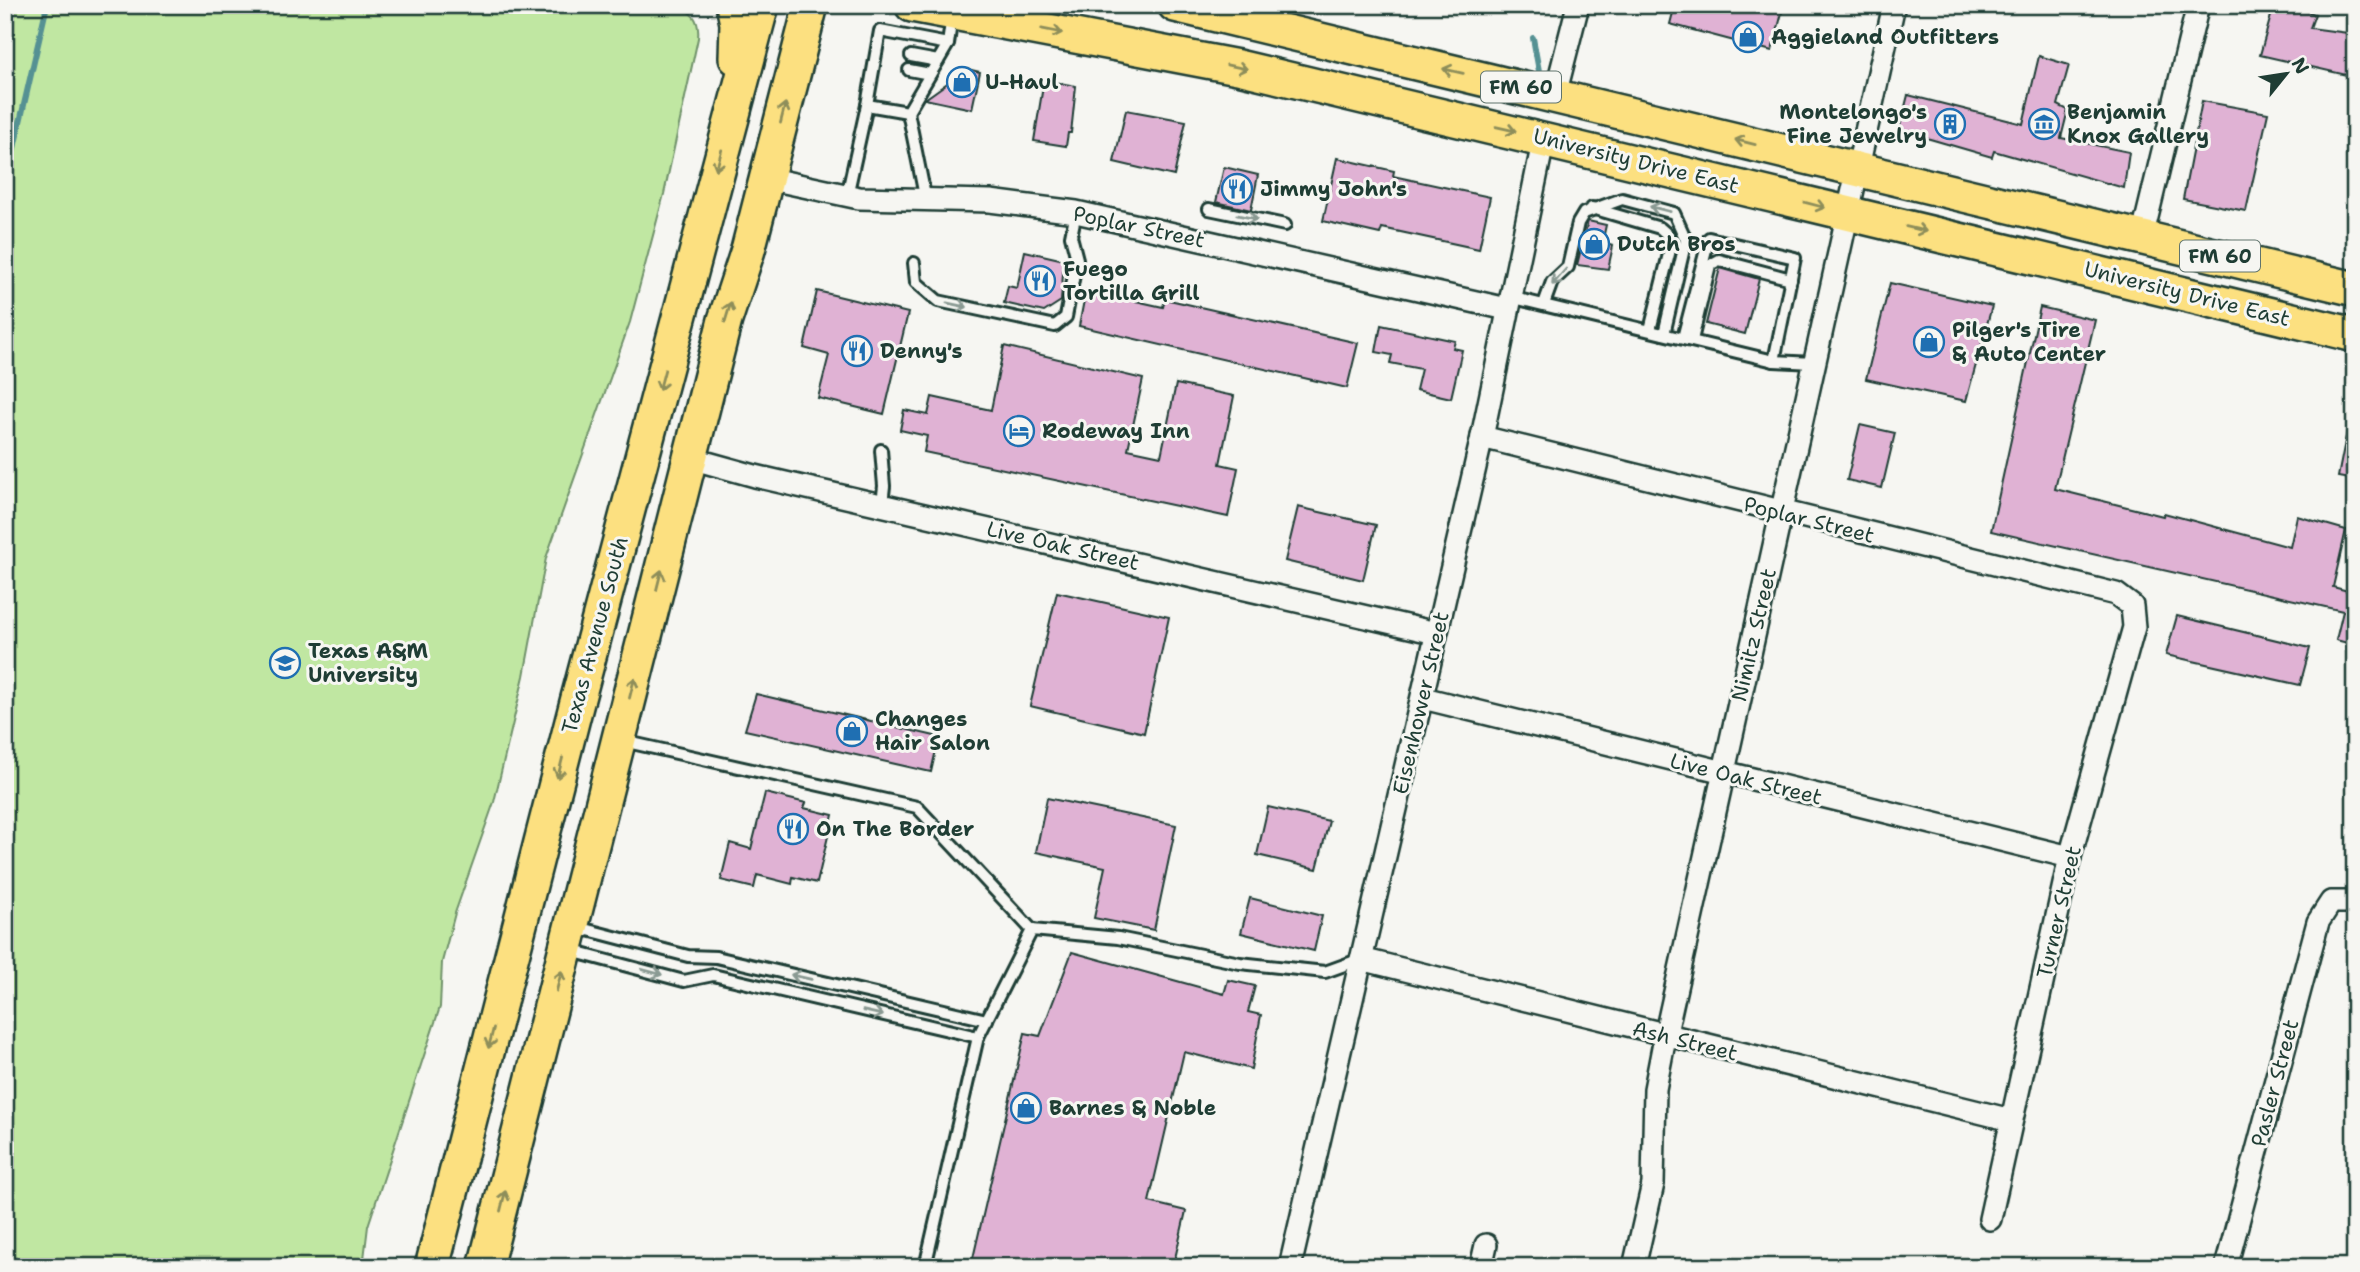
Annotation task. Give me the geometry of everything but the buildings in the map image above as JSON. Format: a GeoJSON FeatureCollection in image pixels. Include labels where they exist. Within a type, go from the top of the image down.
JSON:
{"type":"FeatureCollection","features":[{"type":"Feature","properties":{"kind":"main road"},"geometry":{"type":"LineString","coordinates":[[733,5],[737,23],[737,94]]}},
{"type":"Feature","properties":{"kind":"main road","name":"Texas Avenue South"},"geometry":{"type":"LineString","coordinates":[[432,1267],[762,5]]}},
{"type":"Feature","properties":{"kind":"main road"},"geometry":{"type":"LineString","coordinates":[[485,1267],[690,458],[811,5]]}},
{"type":"Feature","properties":{"kind":"main road","name":"University Drive East"},"geometry":{"type":"LineString","coordinates":[[912,5],[950,29],[1238,67],[2171,290],[2347,325]]}},
{"type":"Feature","properties":{"kind":"main road","name":"University Drive East"},"geometry":{"type":"LineString","coordinates":[[1175,5],[1269,17],[1555,95],[2355,289]]}},
{"type":"Feature","properties":{"kind":"main road"},"geometry":{"type":"LineString","coordinates":[[2171,290],[2203,272],[2249,282],[2257,281],[2264,276],[2268,267]]}},
{"type":"Feature","properties":{"kind":"main road"},"geometry":{"type":"LineString","coordinates":[[521,925],[570,937]]}},
{"type":"Feature","properties":{"kind":"street"},"geometry":{"type":"LineString","coordinates":[[1555,95],[1578,5]]}},
{"type":"Feature","properties":{"kind":"street","name":"Nimitz Street"},"geometry":{"type":"LineString","coordinates":[[1634,1267],[1653,1184],[1656,1089],[1665,1037],[1814,363],[1850,213],[1894,5]]}},
{"type":"Feature","properties":{"kind":"street"},"geometry":{"type":"LineString","coordinates":[[2142,238],[2198,5]]}},
{"type":"Feature","properties":{"kind":"street","name":"Eisenhower Street"},"geometry":{"type":"LineString","coordinates":[[1290,1267],[1482,438],[1544,138]]}},
{"type":"Feature","properties":{"kind":"street","name":"Poplar Street"},"geometry":{"type":"LineString","coordinates":[[766,178],[847,196],[926,201],[990,201],[1076,212],[1509,303]]}},
{"type":"Feature","properties":{"kind":"street","name":"Poplar Street"},"geometry":{"type":"LineString","coordinates":[[1482,438],[2116,594],[2132,606]]}},
{"type":"Feature","properties":{"kind":"street","name":"Live Oak Street"},"geometry":{"type":"LineString","coordinates":[[690,458],[1436,633]]}},
{"type":"Feature","properties":{"kind":"street","name":"Turner Street"},"geometry":{"type":"LineString","coordinates":[[1990,1219],[2070,857],[2134,627],[2132,606]]}},
{"type":"Feature","properties":{"kind":"street","name":"Live Oak Street"},"geometry":{"type":"LineString","coordinates":[[1423,698],[1722,774],[2070,857]]}},
{"type":"Feature","properties":{"kind":"street","name":"Pasler Street"},"geometry":{"type":"LineString","coordinates":[[2226,1267],[2318,922],[2331,902],[2355,902]]}},
{"type":"Feature","properties":{"kind":"street","name":"Ash Street"},"geometry":{"type":"LineString","coordinates":[[1361,959],[1665,1037],[2011,1120]]}},
{"type":"Feature","properties":{"kind":"street"},"geometry":{"type":"LineString","coordinates":[[1481,1267],[1486,1245]]}},
{"type":"Feature","properties":{"kind":"lane"},"geometry":{"type":"LineString","coordinates":[[847,196],[880,31],[950,29],[938,61],[908,112],[926,201]]}},
{"type":"Feature","properties":{"kind":"lane"},"geometry":{"type":"LineString","coordinates":[[911,56],[938,61]]}},
{"type":"Feature","properties":{"kind":"lane"},"geometry":{"type":"LineString","coordinates":[[909,70],[930,74]]}},
{"type":"Feature","properties":{"kind":"lane"},"geometry":{"type":"LineString","coordinates":[[867,105],[908,112]]}},
{"type":"Feature","properties":{"kind":"lane"},"geometry":{"type":"LineString","coordinates":[[1544,304],[1552,282],[1568,267],[1578,223],[1592,208],[1622,199],[1674,213],[1681,222],[1686,240],[1664,334]]}},
{"type":"Feature","properties":{"kind":"lane"},"geometry":{"type":"LineString","coordinates":[[1592,208],[1660,228],[1668,235],[1670,250],[1650,330]]}},
{"type":"Feature","properties":{"kind":"lane"},"geometry":{"type":"LineString","coordinates":[[1209,209],[1285,225]]}},
{"type":"Feature","properties":{"kind":"lane"},"geometry":{"type":"LineString","coordinates":[[914,263],[916,282],[938,301],[1055,326],[1066,317],[1077,259],[1071,236],[1076,212]]}},
{"type":"Feature","properties":{"kind":"lane"},"geometry":{"type":"LineString","coordinates":[[1687,339],[1709,238],[1795,258],[1774,361]]}},
{"type":"Feature","properties":{"kind":"lane"},"geometry":{"type":"LineString","coordinates":[[1687,339],[1710,265],[1719,260],[1791,279]]}},
{"type":"Feature","properties":{"kind":"lane"},"geometry":{"type":"LineString","coordinates":[[1509,303],[1544,304],[1774,361],[1814,363]]}},
{"type":"Feature","properties":{"kind":"lane"},"geometry":{"type":"LineString","coordinates":[[881,450],[884,486],[882,504]]}},
{"type":"Feature","properties":{"kind":"lane"},"geometry":{"type":"LineString","coordinates":[[619,740],[917,807],[1032,930],[1118,938],[1240,963],[1325,972],[1361,959]]}},
{"type":"Feature","properties":{"kind":"lane"},"geometry":{"type":"LineString","coordinates":[[978,1037],[713,975],[684,981],[582,954],[570,937],[588,930],[688,956],[716,957],[987,1020]]}},
{"type":"Feature","properties":{"kind":"lane"},"geometry":{"type":"LineString","coordinates":[[925,1267],[978,1037],[1032,930]]}},
{"type":"Feature","properties":{"kind":"green space","name":"Texas A&M University"},"geometry":{"type":"Polygon","coordinates":[[[5,5],[675,5],[690,13],[698,25],[698,38],[664,194],[630,322],[546,558],[524,676],[494,802],[455,913],[442,962],[440,1007],[368,1226],[363,1267],[5,1267],[5,5]]]}},
{"type":"Feature","properties":{"kind":"waterway"},"geometry":{"type":"LineString","coordinates":[[5,187],[47,5]]}},
{"type":"Feature","properties":{"kind":"waterway"},"geometry":{"type":"LineString","coordinates":[[1533,38],[1539,71]]}},
{"type":"Feature","properties":{"kind":"place","name":"Aggieland Outfitters"},"geometry":{"type":"Point","coordinates":[1748,37]}},
{"type":"Feature","properties":{"kind":"place","name":"U-Haul"},"geometry":{"type":"Point","coordinates":[962,82]}},
{"type":"Feature","properties":{"kind":"place","name":"Montelongo's Fine Jewelry"},"geometry":{"type":"Point","coordinates":[1950,124]}},
{"type":"Feature","properties":{"kind":"place","name":"Benjamin Knox Gallery"},"geometry":{"type":"Point","coordinates":[2044,124]}},
{"type":"Feature","properties":{"kind":"place","name":"Jimmy John's"},"geometry":{"type":"Point","coordinates":[1237,189]}},
{"type":"Feature","properties":{"kind":"place","name":"Dutch Bros"},"geometry":{"type":"Point","coordinates":[1594,244]}},
{"type":"Feature","properties":{"kind":"place","name":"Fuego Tortilla Grill"},"geometry":{"type":"Point","coordinates":[1040,281]}},
{"type":"Feature","properties":{"kind":"place","name":"Pilger's Tire & Auto Center"},"geometry":{"type":"Point","coordinates":[1929,342]}},
{"type":"Feature","properties":{"kind":"place","name":"Denny's"},"geometry":{"type":"Point","coordinates":[857,351]}},
{"type":"Feature","properties":{"kind":"place","name":"Rodeway Inn"},"geometry":{"type":"Point","coordinates":[1019,431]}},
{"type":"Feature","properties":{"kind":"place","name":"Texas A&M University"},"geometry":{"type":"Point","coordinates":[285,663]}},
{"type":"Feature","properties":{"kind":"place","name":"Changes Hair Salon"},"geometry":{"type":"Point","coordinates":[852,731]}},
{"type":"Feature","properties":{"kind":"place","name":"On The Border"},"geometry":{"type":"Point","coordinates":[793,829]}},
{"type":"Feature","properties":{"kind":"place","name":"Barnes & Noble"},"geometry":{"type":"Point","coordinates":[1026,1108]}}]}
